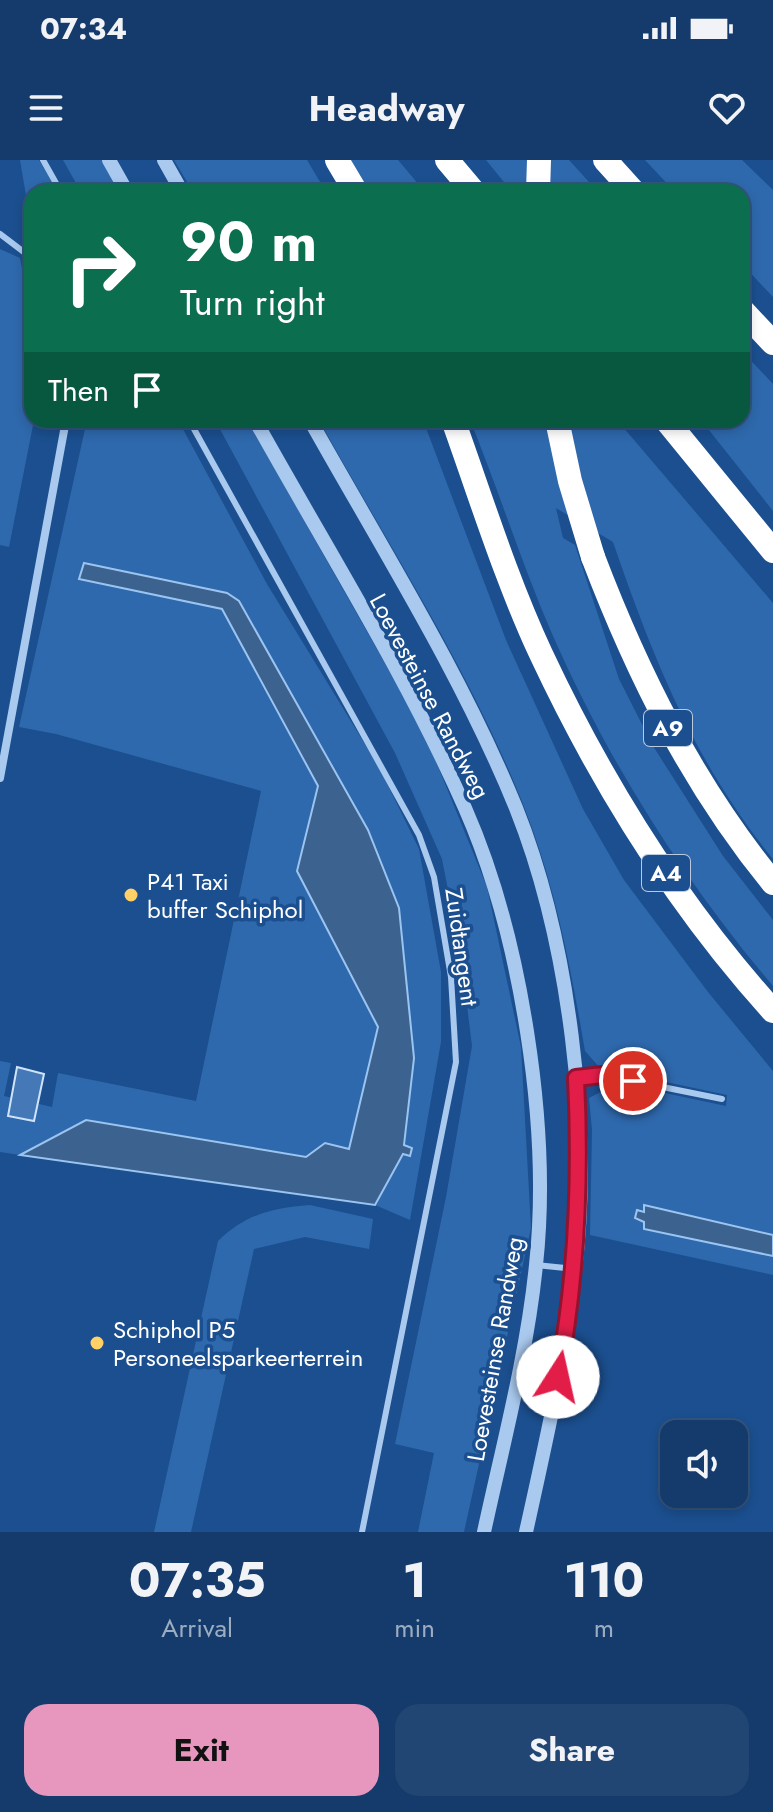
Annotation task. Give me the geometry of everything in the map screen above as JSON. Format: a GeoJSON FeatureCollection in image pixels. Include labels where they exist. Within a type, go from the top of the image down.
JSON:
{"type":"FeatureCollection","features":[{"type":"Feature","properties":{"kind":"highway"},"geometry":{"type":"LineString","coordinates":[[337,160],[351,184]]}},
{"type":"Feature","properties":{"kind":"highway"},"geometry":{"type":"LineString","coordinates":[[447,160],[467,184]]}},
{"type":"Feature","properties":{"kind":"highway"},"geometry":{"type":"LineString","coordinates":[[538,184],[539,160]]}},
{"type":"Feature","properties":{"kind":"highway"},"geometry":{"type":"LineString","coordinates":[[605,160],[627,184]]}},
{"type":"Feature","properties":{"kind":"highway"},"geometry":{"type":"LineString","coordinates":[[750,319],[773,343]]}},
{"type":"Feature","properties":{"kind":"highway","name":"A4"},"geometry":{"type":"LineString","coordinates":[[456,428],[501,555],[541,653],[591,751],[672,882],[773,1011]]}},
{"type":"Feature","properties":{"kind":"highway","name":"A9"},"geometry":{"type":"LineString","coordinates":[[559,428],[570,481],[593,557],[625,640],[675,741],[736,837],[773,883]]}},
{"type":"Feature","properties":{"kind":"highway"},"geometry":{"type":"LineString","coordinates":[[673,428],[773,551]]}},
{"type":"Feature","properties":{"kind":"street"},"geometry":{"type":"LineString","coordinates":[[109,160],[122,184]]}},
{"type":"Feature","properties":{"kind":"street"},"geometry":{"type":"LineString","coordinates":[[164,160],[178,184]]}},
{"type":"Feature","properties":{"kind":"street"},"geometry":{"type":"LineString","coordinates":[[0,778],[65,428]]}},
{"type":"Feature","properties":{"kind":"street","name":"Loevesteinse Randweg"},"geometry":{"type":"LineString","coordinates":[[259,428],[432,736],[467,812],[495,893],[518,986],[534,1081],[540,1171],[536,1265],[521,1358],[484,1532]]}},
{"type":"Feature","properties":{"kind":"street","name":"Loevesteinse Randweg"},"geometry":{"type":"LineString","coordinates":[[314,428],[481,726],[517,812],[542,889],[562,981],[576,1078],[581,1172],[575,1269],[563,1352],[526,1532]]}},
{"type":"Feature","properties":{"kind":"lane"},"geometry":{"type":"LineString","coordinates":[[43,160],[56,184]]}},
{"type":"Feature","properties":{"kind":"lane"},"geometry":{"type":"LineString","coordinates":[[0,234],[24,254]]}},
{"type":"Feature","properties":{"kind":"lane","name":"Zuidtangent"},"geometry":{"type":"LineString","coordinates":[[193,428],[419,835],[434,877],[451,977],[456,1062],[362,1532]]}},
{"type":"Feature","properties":{"kind":"lane"},"geometry":{"type":"LineString","coordinates":[[576,1078],[603,1075],[722,1099]]}},
{"type":"Feature","properties":{"kind":"lane"},"geometry":{"type":"LineString","coordinates":[[536,1265],[575,1269]]}},
{"type":"Feature","properties":{"kind":"shaded area"},"geometry":{"type":"Polygon","coordinates":[[[20,160],[39,160],[54,184],[24,184],[20,160]]]}},
{"type":"Feature","properties":{"kind":"shaded area"},"geometry":{"type":"Polygon","coordinates":[[[63,160],[102,160],[116,184],[76,184],[63,160]]]}},
{"type":"Feature","properties":{"kind":"shaded area"},"geometry":{"type":"Polygon","coordinates":[[[174,160],[307,160],[321,184],[188,184],[174,160]]]}},
{"type":"Feature","properties":{"kind":"shaded area"},"geometry":{"type":"Polygon","coordinates":[[[350,160],[398,160],[418,184],[362,184],[350,160]]]}},
{"type":"Feature","properties":{"kind":"shaded area"},"geometry":{"type":"Polygon","coordinates":[[[486,160],[569,160],[591,184],[506,184],[486,160]]]}},
{"type":"Feature","properties":{"kind":"shaded area"},"geometry":{"type":"Polygon","coordinates":[[[645,160],[742,160],[773,190],[773,297],[750,273],[750,184],[668,184],[645,160]]]}},
{"type":"Feature","properties":{"kind":"shaded area"},"geometry":{"type":"Polygon","coordinates":[[[0,249],[20,258],[24,279],[24,428],[32,428],[9,547],[0,545],[0,249]]]}},
{"type":"Feature","properties":{"kind":"shaded area"},"geometry":{"type":"Polygon","coordinates":[[[750,360],[773,384],[773,511],[707,428],[750,428],[750,360]]]}},
{"type":"Feature","properties":{"kind":"shaded area"},"geometry":{"type":"Polygon","coordinates":[[[85,428],[182,428],[267,584],[379,767],[419,849],[441,972],[441,1042],[410,1220],[375,1205],[404,1154],[414,1058],[399,908],[239,601],[79,579],[222,608],[318,786],[297,871],[378,1027],[349,1149],[306,1157],[86,1120],[20,1155],[0,1152],[0,1061],[11,1063],[4,1096],[52,1107],[58,1073],[196,1101],[261,791],[56,734],[19,727],[85,428]]]}},
{"type":"Feature","properties":{"kind":"shaded area"},"geometry":{"type":"Polygon","coordinates":[[[219,428],[252,428],[424,732],[487,887],[521,1047],[531,1228],[464,1532],[418,1532],[434,1453],[395,1444],[446,1197],[472,1046],[461,957],[442,859],[395,753],[219,428]]]}},
{"type":"Feature","properties":{"kind":"shaded area"},"geometry":{"type":"Polygon","coordinates":[[[324,428],[426,428],[506,640],[583,809],[624,880],[708,992],[773,1071],[773,1275],[590,1235],[592,1130],[589,1098],[618,1083],[726,1106],[727,1095],[600,1068],[585,1051],[557,910],[532,828],[487,723],[433,620],[324,428]]]}},
{"type":"Feature","properties":{"kind":"shaded area"},"geometry":{"type":"Polygon","coordinates":[[[473,428],[624,428],[773,603],[773,859],[720,785],[678,708],[613,542],[556,508],[563,538],[575,545],[619,679],[653,746],[723,856],[773,920],[773,986],[679,863],[624,775],[598,730],[542,609],[473,428]]]}},
{"type":"Feature","properties":{"kind":"shaded area"},"geometry":{"type":"Polygon","coordinates":[[[84,563],[227,593],[239,601],[368,830],[399,908],[414,1058],[404,1145],[412,1148],[410,1156],[403,1154],[375,1205],[20,1155],[86,1120],[306,1157],[325,1143],[349,1149],[378,1027],[297,871],[318,786],[222,609],[79,579],[84,563]]]}},
{"type":"Feature","properties":{"kind":"shaded area"},"geometry":{"type":"Polygon","coordinates":[[[310,1205],[373,1219],[369,1249],[305,1237],[254,1249],[191,1532],[154,1532],[218,1241],[239,1224],[260,1214],[310,1205]]]}},
{"type":"Feature","properties":{"kind":"shaded area"},"geometry":{"type":"Polygon","coordinates":[[[644,1205],[773,1235],[773,1256],[644,1229],[644,1222],[635,1218],[637,1210],[644,1212],[644,1205]]]}},
{"type":"Feature","properties":{"kind":"building"},"geometry":{"type":"Polygon","coordinates":[[[17,1067],[44,1074],[34,1121],[8,1116],[17,1067]]]}},
{"type":"Feature","properties":{"kind":"place","name":"P41 Taxi buffer Schiphol"},"geometry":{"type":"Point","coordinates":[131,895]}},
{"type":"Feature","properties":{"kind":"place","name":"Schiphol P5 Personeelsparkeerterrein"},"geometry":{"type":"Point","coordinates":[97,1343]}},
{"type":"Feature","properties":{"kind":"route"},"geometry":{"type":"LineString","coordinates":[[558,1377],[575,1269],[581,1172],[576,1078],[603,1075],[633,1081]]}}]}
